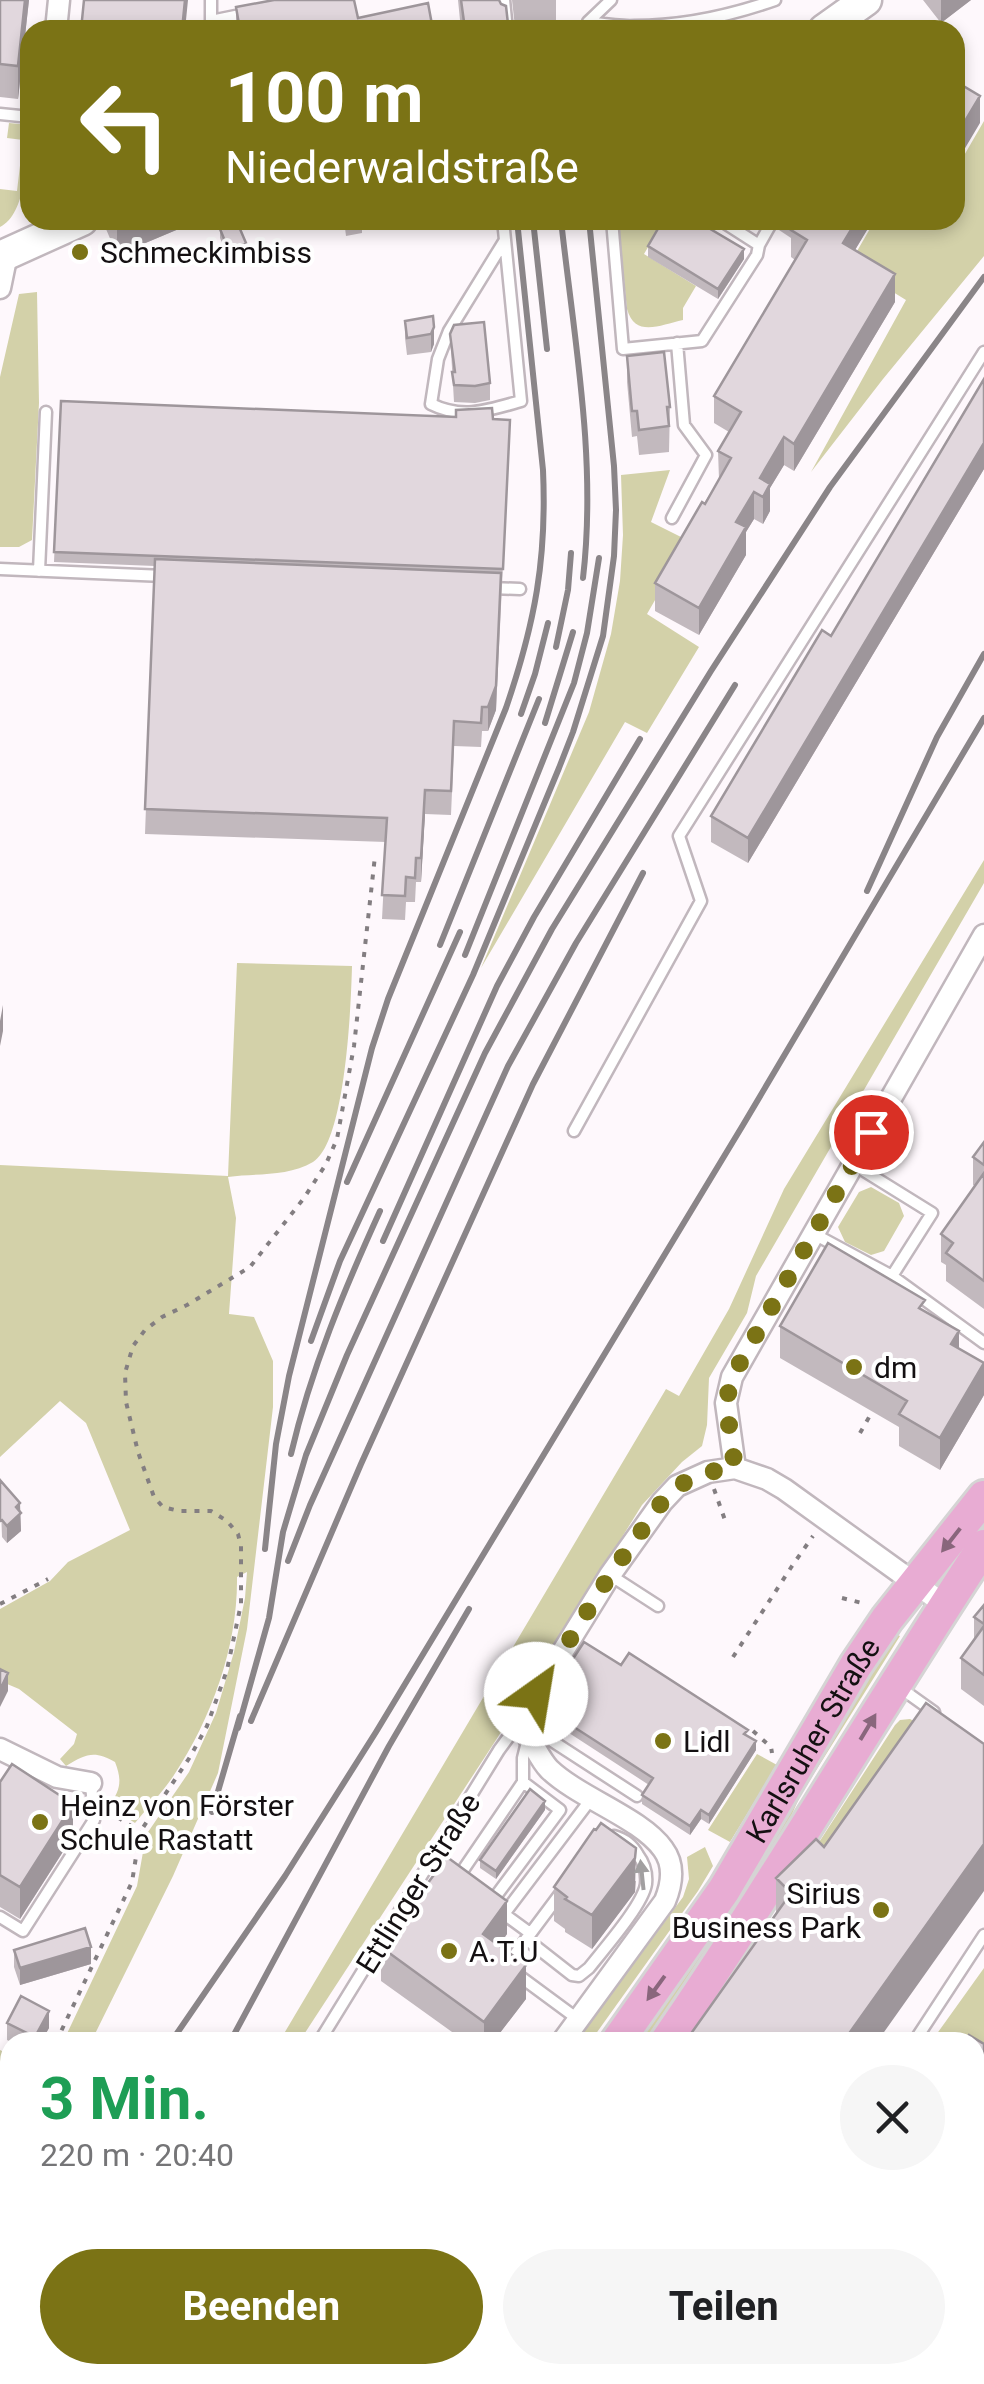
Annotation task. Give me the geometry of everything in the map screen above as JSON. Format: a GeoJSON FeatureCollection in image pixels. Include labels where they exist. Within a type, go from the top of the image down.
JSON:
{"type":"FeatureCollection","features":[{"type":"Feature","properties":{"kind":"main road","name":"Karlsruher Straße"},"geometry":{"type":"LineString","coordinates":[[624,2032],[724,1890],[856,1665],[984,1497]]}},
{"type":"Feature","properties":{"kind":"main road","name":"Karlsruher Straße"},"geometry":{"type":"LineString","coordinates":[[673,2032],[736,1940],[984,1546]]}},
{"type":"Feature","properties":{"kind":"street"},"geometry":{"type":"LineString","coordinates":[[0,288],[3,256],[39,230]]}},
{"type":"Feature","properties":{"kind":"street"},"geometry":{"type":"LineString","coordinates":[[945,1604],[766,1479],[735,1468],[726,1403],[732,1377],[982,943]]}},
{"type":"Feature","properties":{"kind":"street","name":"Ettlinger Straße"},"geometry":{"type":"LineString","coordinates":[[523,1730],[610,1575],[662,1502],[677,1486],[708,1472],[735,1468]]}},
{"type":"Feature","properties":{"kind":"street"},"geometry":{"type":"LineString","coordinates":[[523,1730],[549,1768],[645,1831],[664,1850],[672,1874],[666,1901],[570,2032]]}},
{"type":"Feature","properties":{"kind":"street"},"geometry":{"type":"LineString","coordinates":[[6,1759],[57,1777],[91,1783]]}},
{"type":"Feature","properties":{"kind":"lane"},"geometry":{"type":"LineString","coordinates":[[593,20],[611,0]]}},
{"type":"Feature","properties":{"kind":"lane"},"geometry":{"type":"LineString","coordinates":[[688,20],[776,0]]}},
{"type":"Feature","properties":{"kind":"lane"},"geometry":{"type":"LineString","coordinates":[[230,20],[262,10]]}},
{"type":"Feature","properties":{"kind":"lane"},"geometry":{"type":"LineString","coordinates":[[504,230],[505,240],[521,401],[479,413],[448,412],[431,404],[438,358],[449,331],[505,240]]}},
{"type":"Feature","properties":{"kind":"lane"},"geometry":{"type":"LineString","coordinates":[[613,230],[623,348],[702,341],[757,255],[767,230]]}},
{"type":"Feature","properties":{"kind":"lane"},"geometry":{"type":"LineString","coordinates":[[735,230],[758,245]]}},
{"type":"Feature","properties":{"kind":"lane"},"geometry":{"type":"LineString","coordinates":[[672,518],[706,455],[684,425],[677,344]]}},
{"type":"Feature","properties":{"kind":"lane"},"geometry":{"type":"LineString","coordinates":[[574,1131],[702,901],[679,836],[984,352]]}},
{"type":"Feature","properties":{"kind":"lane"},"geometry":{"type":"LineString","coordinates":[[39,571],[46,412]]}},
{"type":"Feature","properties":{"kind":"lane"},"geometry":{"type":"LineString","coordinates":[[0,569],[174,576]]}},
{"type":"Feature","properties":{"kind":"lane"},"geometry":{"type":"LineString","coordinates":[[481,588],[520,589]]}},
{"type":"Feature","properties":{"kind":"lane"},"geometry":{"type":"LineString","coordinates":[[853,1164],[932,1213],[892,1276]]}},
{"type":"Feature","properties":{"kind":"lane"},"geometry":{"type":"LineString","coordinates":[[814,1234],[892,1276],[984,1342]]}},
{"type":"Feature","properties":{"kind":"lane"},"geometry":{"type":"LineString","coordinates":[[610,1575],[658,1606]]}},
{"type":"Feature","properties":{"kind":"lane"},"geometry":{"type":"LineString","coordinates":[[894,1684],[939,1716]]}},
{"type":"Feature","properties":{"kind":"lane"},"geometry":{"type":"LineString","coordinates":[[470,1884],[458,1875],[523,1782],[523,1730],[546,1737],[637,1796]]}},
{"type":"Feature","properties":{"kind":"lane","name":"Ettlinger Straße"},"geometry":{"type":"LineString","coordinates":[[325,2032],[499,1750],[523,1730]]}},
{"type":"Feature","properties":{"kind":"lane"},"geometry":{"type":"LineString","coordinates":[[523,1782],[560,1810]]}},
{"type":"Feature","properties":{"kind":"lane"},"geometry":{"type":"LineString","coordinates":[[0,1917],[23,1932],[94,1820],[91,1783]]}},
{"type":"Feature","properties":{"kind":"lane"},"geometry":{"type":"LineString","coordinates":[[482,1892],[493,1900],[560,1810],[584,1794]]}},
{"type":"Feature","properties":{"kind":"lane"},"geometry":{"type":"LineString","coordinates":[[584,1794],[504,1914],[572,1976],[589,1968],[638,1904],[646,1885],[641,1858],[627,1841],[617,1836],[600,1841]]}},
{"type":"Feature","properties":{"kind":"lane"},"geometry":{"type":"LineString","coordinates":[[572,1878],[506,1966],[579,2020]]}},
{"type":"Feature","properties":{"kind":"lane"},"geometry":{"type":"LineString","coordinates":[[921,2032],[984,1935]]}},
{"type":"Feature","properties":{"kind":"path"},"geometry":{"type":"LineString","coordinates":[[61,2032],[132,1882],[140,1832],[207,1726],[227,1670],[241,1604],[238,1534],[211,1510],[179,1511],[163,1507],[154,1496],[126,1402],[125,1373],[133,1346],[145,1330],[250,1267],[326,1164],[337,1139],[354,1046],[375,856]]}},
{"type":"Feature","properties":{"kind":"path"},"geometry":{"type":"LineString","coordinates":[[860,1433],[872,1412]]}},
{"type":"Feature","properties":{"kind":"path"},"geometry":{"type":"LineString","coordinates":[[708,1472],[726,1523]]}},
{"type":"Feature","properties":{"kind":"path"},"geometry":{"type":"LineString","coordinates":[[733,1657],[826,1518]]}},
{"type":"Feature","properties":{"kind":"path"},"geometry":{"type":"LineString","coordinates":[[0,1604],[48,1579]]}},
{"type":"Feature","properties":{"kind":"path"},"geometry":{"type":"LineString","coordinates":[[842,1598],[873,1606]]}},
{"type":"Feature","properties":{"kind":"path"},"geometry":{"type":"LineString","coordinates":[[753,1731],[770,1747],[774,1758]]}},
{"type":"Feature","properties":{"kind":"path"},"geometry":{"type":"LineString","coordinates":[[91,1783],[105,1809],[140,1832]]}},
{"type":"Feature","properties":{"kind":"shaded area"},"geometry":{"type":"Polygon","coordinates":[[[984,121],[984,256],[811,472],[906,300],[849,265],[869,230],[965,230],[965,154],[984,121]]]}},
{"type":"Feature","properties":{"kind":"shaded area"},"geometry":{"type":"Polygon","coordinates":[[[9,123],[20,124],[20,140],[7,138],[9,123]]]}},
{"type":"Feature","properties":{"kind":"shaded area"},"geometry":{"type":"Polygon","coordinates":[[[20,166],[20,200],[9,220],[0,227],[0,189],[17,191],[20,166]]]}},
{"type":"Feature","properties":{"kind":"shaded area"},"geometry":{"type":"Polygon","coordinates":[[[619,230],[658,230],[644,254],[696,286],[683,308],[683,320],[642,327],[627,309],[619,230]]]}},
{"type":"Feature","properties":{"kind":"shaded area"},"geometry":{"type":"Polygon","coordinates":[[[37,292],[39,403],[32,540],[19,547],[0,547],[0,377],[19,294],[37,292]]]}},
{"type":"Feature","properties":{"kind":"shaded area"},"geometry":{"type":"Polygon","coordinates":[[[670,470],[651,522],[689,541],[647,614],[699,647],[647,733],[625,722],[481,968],[589,712],[611,634],[620,581],[621,475],[670,470]]]}},
{"type":"Feature","properties":{"kind":"shaded area"},"geometry":{"type":"Polygon","coordinates":[[[984,860],[984,883],[756,1276],[747,1313],[709,1378],[702,1446],[642,1505],[496,1740],[306,2032],[285,2032],[666,1389],[679,1396],[729,1309],[784,1189],[984,860]]]}},
{"type":"Feature","properties":{"kind":"shaded area"},"geometry":{"type":"Polygon","coordinates":[[[237,963],[352,966],[340,1101],[324,1149],[303,1167],[228,1177],[236,1218],[229,1314],[254,1317],[273,1361],[273,1407],[247,1629],[218,1773],[173,1876],[96,2032],[68,2032],[137,1886],[146,1835],[189,1772],[216,1713],[234,1652],[247,1572],[237,1577],[228,1655],[200,1730],[174,1775],[135,1823],[109,1806],[119,1784],[115,1762],[90,1755],[66,1766],[60,1759],[74,1744],[77,1734],[19,1689],[0,1681],[0,1609],[50,1581],[68,1562],[130,1530],[86,1423],[60,1401],[0,1457],[0,1165],[228,1176],[237,963]]]}},
{"type":"Feature","properties":{"kind":"shaded area"},"geometry":{"type":"Polygon","coordinates":[[[871,1187],[899,1203],[904,1216],[884,1251],[871,1255],[845,1242],[838,1227],[859,1192],[871,1187]]]}},
{"type":"Feature","properties":{"kind":"shaded area"},"geometry":{"type":"Polygon","coordinates":[[[894,1633],[900,1636],[800,1796],[776,1851],[658,2032],[642,2032],[715,1933],[894,1633]]]}},
{"type":"Feature","properties":{"kind":"shaded area"},"geometry":{"type":"Polygon","coordinates":[[[910,1719],[920,1724],[820,1881],[801,1870],[895,1725],[910,1719]]]}},
{"type":"Feature","properties":{"kind":"shaded area"},"geometry":{"type":"Polygon","coordinates":[[[757,1754],[777,1765],[730,1842],[708,1830],[757,1754]]]}},
{"type":"Feature","properties":{"kind":"shaded area"},"geometry":{"type":"Polygon","coordinates":[[[705,1847],[713,1866],[597,2032],[583,2032],[683,1897],[689,1879],[687,1857],[705,1847]]]}},
{"type":"Feature","properties":{"kind":"shaded area"},"geometry":{"type":"Polygon","coordinates":[[[984,1968],[984,2032],[938,2032],[984,1968]]]}},
{"type":"Feature","properties":{"kind":"building"},"geometry":{"type":"Polygon","coordinates":[[[0,0],[25,0],[18,66],[0,64],[0,0]]]}},
{"type":"Feature","properties":{"kind":"building"},"geometry":{"type":"Polygon","coordinates":[[[84,0],[185,0],[183,20],[82,20],[84,0]]]}},
{"type":"Feature","properties":{"kind":"building"},"geometry":{"type":"Polygon","coordinates":[[[274,0],[354,0],[358,18],[428,3],[431,20],[238,20],[236,7],[274,0]]]}},
{"type":"Feature","properties":{"kind":"building"},"geometry":{"type":"Polygon","coordinates":[[[461,0],[499,0],[506,6],[508,20],[464,20],[461,0]]]}},
{"type":"Feature","properties":{"kind":"building"},"geometry":{"type":"Polygon","coordinates":[[[965,87],[980,96],[965,121],[965,87]]]}},
{"type":"Feature","properties":{"kind":"building"},"geometry":{"type":"Polygon","coordinates":[[[220,230],[240,230],[246,243],[227,246],[220,230]]]}},
{"type":"Feature","properties":{"kind":"building"},"geometry":{"type":"Polygon","coordinates":[[[657,230],[712,230],[744,249],[718,289],[648,246],[657,230]]]}},
{"type":"Feature","properties":{"kind":"building"},"geometry":{"type":"Polygon","coordinates":[[[791,230],[851,230],[843,243],[895,274],[794,444],[784,437],[760,478],[770,484],[763,497],[754,492],[736,522],[746,527],[699,608],[655,583],[731,458],[718,451],[741,412],[714,396],[807,240],[791,230]]]}},
{"type":"Feature","properties":{"kind":"building"},"geometry":{"type":"Polygon","coordinates":[[[433,316],[431,334],[407,338],[405,321],[433,316]]]}},
{"type":"Feature","properties":{"kind":"building"},"geometry":{"type":"Polygon","coordinates":[[[484,322],[490,383],[454,385],[450,334],[454,325],[484,322]]]}},
{"type":"Feature","properties":{"kind":"building"},"geometry":{"type":"Polygon","coordinates":[[[664,352],[669,426],[639,430],[637,411],[632,411],[627,356],[664,352]]]}},
{"type":"Feature","properties":{"kind":"building"},"geometry":{"type":"Polygon","coordinates":[[[984,379],[984,443],[748,838],[711,816],[822,630],[831,636],[984,379]]]}},
{"type":"Feature","properties":{"kind":"building"},"geometry":{"type":"Polygon","coordinates":[[[61,401],[456,417],[456,410],[492,408],[493,419],[510,420],[503,569],[54,552],[61,401]]]}},
{"type":"Feature","properties":{"kind":"building"},"geometry":{"type":"Polygon","coordinates":[[[155,559],[501,573],[496,686],[488,707],[482,707],[481,723],[454,721],[451,791],[425,790],[421,858],[416,858],[415,878],[406,877],[405,896],[382,895],[387,818],[145,809],[155,559]]]}},
{"type":"Feature","properties":{"kind":"building"},"geometry":{"type":"Polygon","coordinates":[[[984,1142],[984,1165],[973,1157],[984,1142]]]}},
{"type":"Feature","properties":{"kind":"building"},"geometry":{"type":"Polygon","coordinates":[[[984,1173],[984,1281],[946,1253],[953,1243],[941,1234],[984,1173]]]}},
{"type":"Feature","properties":{"kind":"building"},"geometry":{"type":"Polygon","coordinates":[[[828,1243],[925,1300],[919,1308],[959,1331],[951,1344],[984,1363],[940,1438],[899,1414],[907,1401],[780,1326],[828,1243]]]}},
{"type":"Feature","properties":{"kind":"building"},"geometry":{"type":"Polygon","coordinates":[[[0,1480],[20,1503],[16,1507],[21,1513],[7,1526],[0,1521],[0,1480]]]}},
{"type":"Feature","properties":{"kind":"building"},"geometry":{"type":"Polygon","coordinates":[[[984,1605],[984,1624],[974,1617],[984,1605]]]}},
{"type":"Feature","properties":{"kind":"building"},"geometry":{"type":"Polygon","coordinates":[[[984,1626],[984,1675],[961,1658],[984,1626]]]}},
{"type":"Feature","properties":{"kind":"building","name":"Lidl"},"geometry":{"type":"Polygon","coordinates":[[[584,1642],[621,1665],[629,1653],[748,1730],[744,1734],[756,1741],[709,1815],[701,1810],[690,1826],[642,1795],[653,1778],[546,1709],[556,1694],[552,1691],[584,1642]]]}},
{"type":"Feature","properties":{"kind":"building"},"geometry":{"type":"Polygon","coordinates":[[[0,1669],[8,1673],[0,1690],[0,1669]]]}},
{"type":"Feature","properties":{"kind":"building","name":"Sirius Business Park"},"geometry":{"type":"Polygon","coordinates":[[[926,1703],[984,1744],[984,1844],[850,2032],[692,2032],[791,1893],[776,1878],[816,1839],[824,1847],[926,1703]]]}},
{"type":"Feature","properties":{"kind":"building"},"geometry":{"type":"Polygon","coordinates":[[[12,1764],[73,1804],[20,1887],[0,1875],[0,1782],[12,1764]]]}},
{"type":"Feature","properties":{"kind":"building"},"geometry":{"type":"Polygon","coordinates":[[[530,1789],[545,1801],[496,1871],[480,1860],[530,1789]]]}},
{"type":"Feature","properties":{"kind":"building"},"geometry":{"type":"Polygon","coordinates":[[[601,1823],[636,1848],[635,1858],[592,1915],[565,1899],[554,1887],[601,1823]]]}},
{"type":"Feature","properties":{"kind":"building","name":"A.T.U"},"geometry":{"type":"Polygon","coordinates":[[[447,1857],[507,1901],[483,1934],[526,1965],[484,2022],[381,1947],[447,1857]]]}},
{"type":"Feature","properties":{"kind":"building"},"geometry":{"type":"Polygon","coordinates":[[[85,1928],[91,1947],[20,1968],[14,1950],[85,1928]]]}},
{"type":"Feature","properties":{"kind":"building"},"geometry":{"type":"Polygon","coordinates":[[[21,1996],[49,2011],[38,2032],[25,2032],[7,2023],[21,1996]]]}},
{"type":"Feature","properties":{"kind":"railway"},"geometry":{"type":"LineString","coordinates":[[265,1549],[276,1444],[289,1376],[372,1048],[388,999],[506,708],[537,590],[543,533],[543,470],[518,230]]}},
{"type":"Feature","properties":{"kind":"railway"},"geometry":{"type":"LineString","coordinates":[[534,230],[547,349]]}},
{"type":"Feature","properties":{"kind":"railway"},"geometry":{"type":"LineString","coordinates":[[562,230],[586,444],[583,578]]}},
{"type":"Feature","properties":{"kind":"railway"},"geometry":{"type":"LineString","coordinates":[[311,1341],[340,1261],[473,975],[559,768],[603,636],[616,510],[590,230]]}},
{"type":"Feature","properties":{"kind":"railway"},"geometry":{"type":"LineString","coordinates":[[238,1728],[269,1618],[283,1532],[306,1455],[347,1355],[485,1053],[552,929],[711,671],[830,487],[984,277]]}},
{"type":"Feature","properties":{"kind":"railway"},"geometry":{"type":"LineString","coordinates":[[556,647],[571,553]]}},
{"type":"Feature","properties":{"kind":"railway"},"geometry":{"type":"LineString","coordinates":[[465,955],[574,683],[599,558]]}},
{"type":"Feature","properties":{"kind":"railway"},"geometry":{"type":"LineString","coordinates":[[521,714],[548,623]]}},
{"type":"Feature","properties":{"kind":"railway"},"geometry":{"type":"LineString","coordinates":[[545,723],[573,632]]}},
{"type":"Feature","properties":{"kind":"railway"},"geometry":{"type":"LineString","coordinates":[[867,891],[937,737],[984,654]]}},
{"type":"Feature","properties":{"kind":"railway"},"geometry":{"type":"LineString","coordinates":[[288,1561],[508,1066],[576,943],[735,685]]}},
{"type":"Feature","properties":{"kind":"railway"},"geometry":{"type":"LineString","coordinates":[[440,945],[539,699]]}},
{"type":"Feature","properties":{"kind":"railway"},"geometry":{"type":"LineString","coordinates":[[178,2032],[285,1876],[376,1732],[984,718]]}},
{"type":"Feature","properties":{"kind":"railway"},"geometry":{"type":"LineString","coordinates":[[383,1241],[497,986],[640,739]]}},
{"type":"Feature","properties":{"kind":"railway"},"geometry":{"type":"LineString","coordinates":[[251,1721],[361,1464],[533,1084],[643,873]]}},
{"type":"Feature","properties":{"kind":"railway"},"geometry":{"type":"LineString","coordinates":[[347,1182],[460,932]]}},
{"type":"Feature","properties":{"kind":"railway"},"geometry":{"type":"LineString","coordinates":[[291,1454],[330,1330],[380,1211]]}},
{"type":"Feature","properties":{"kind":"railway"},"geometry":{"type":"LineString","coordinates":[[235,2032],[389,1746],[469,1609]]}},
{"type":"Feature","properties":{"kind":"railway"},"geometry":{"type":"LineString","coordinates":[[212,1812],[240,1716]]}},
{"type":"Feature","properties":{"kind":"place","name":"Schmeckimbiss"},"geometry":{"type":"Point","coordinates":[80,252]}},
{"type":"Feature","properties":{"kind":"place","name":"dm"},"geometry":{"type":"Point","coordinates":[854,1367]}},
{"type":"Feature","properties":{"kind":"place","name":"Lidl"},"geometry":{"type":"Point","coordinates":[663,1741]}},
{"type":"Feature","properties":{"kind":"place","name":"Heinz von Förster Schule Rastatt"},"geometry":{"type":"Point","coordinates":[40,1822]}},
{"type":"Feature","properties":{"kind":"place","name":"Sirius Business Park"},"geometry":{"type":"Point","coordinates":[881,1910]}},
{"type":"Feature","properties":{"kind":"place","name":"A.T.U"},"geometry":{"type":"Point","coordinates":[449,1951]}},
{"type":"Feature","properties":{"kind":"route"},"geometry":{"type":"LineString","coordinates":[[536,1694],[610,1575],[662,1502],[677,1486],[708,1472],[735,1468],[726,1403],[732,1377],[871,1132]]}}]}
